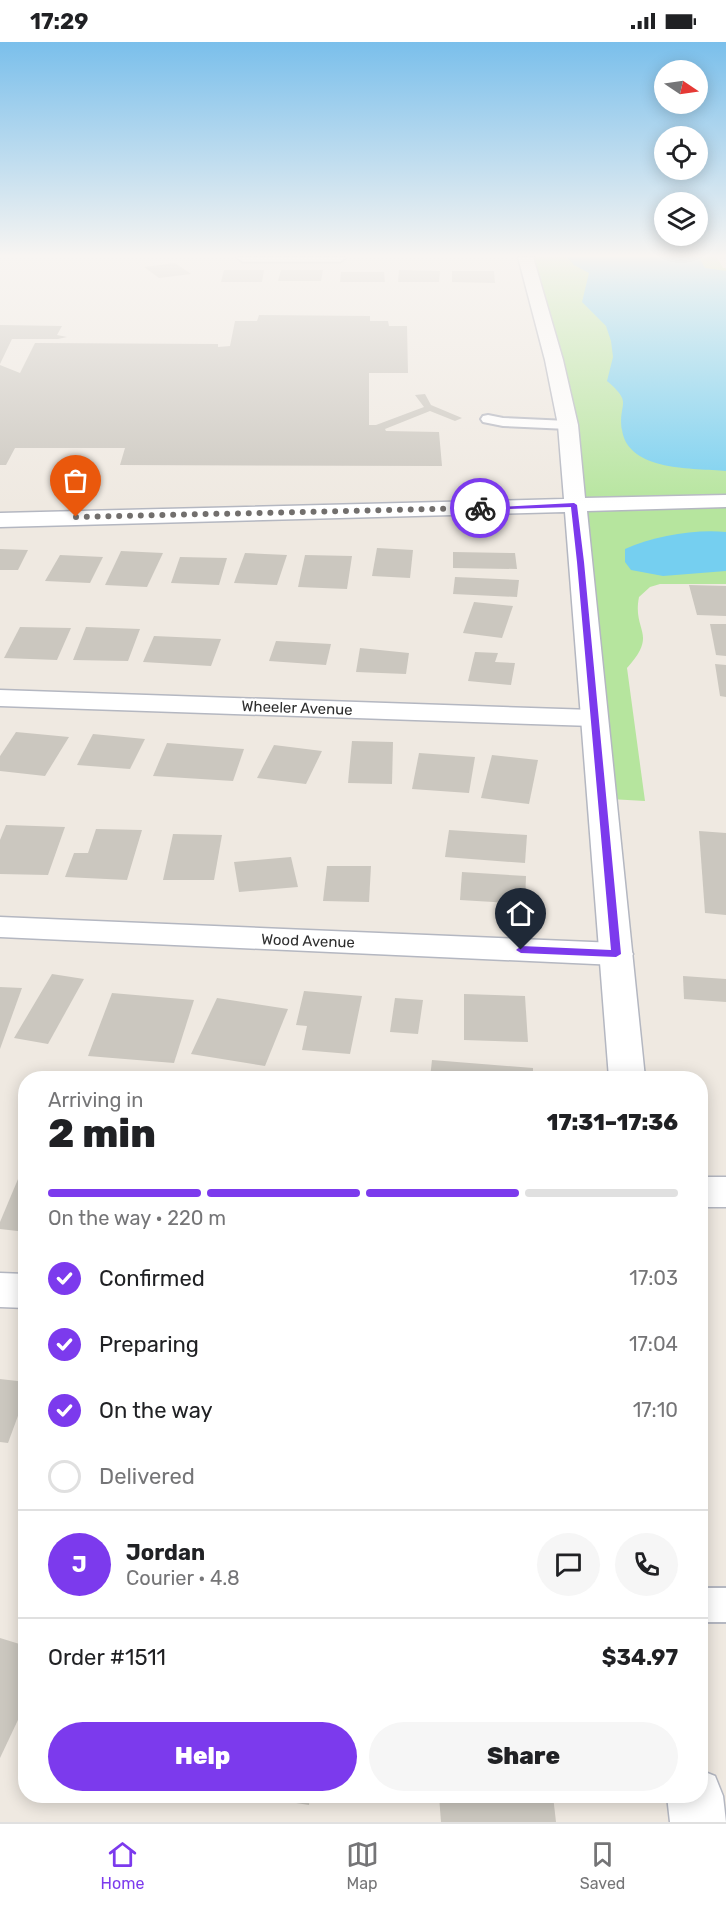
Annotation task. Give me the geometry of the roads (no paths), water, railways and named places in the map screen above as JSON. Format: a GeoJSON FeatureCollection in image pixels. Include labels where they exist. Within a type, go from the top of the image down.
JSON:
{"type":"FeatureCollection","features":[{"type":"Feature","properties":{"kind":"main road"},"geometry":{"type":"LineString","coordinates":[[548,340],[568,425],[626,1071]]}},
{"type":"Feature","properties":{"kind":"main road"},"geometry":{"type":"LineString","coordinates":[[0,520],[726,501]]}},
{"type":"Feature","properties":{"kind":"main road","name":"Wheeler Avenue"},"geometry":{"type":"LineString","coordinates":[[0,698],[593,718]]}},
{"type":"Feature","properties":{"kind":"main road","name":"Wood Avenue"},"geometry":{"type":"LineString","coordinates":[[0,927],[616,954]]}},
{"type":"Feature","properties":{"kind":"main road"},"geometry":{"type":"LineString","coordinates":[[708,1192],[726,1192]]}},
{"type":"Feature","properties":{"kind":"main road"},"geometry":{"type":"LineString","coordinates":[[0,1290],[18,1291]]}},
{"type":"Feature","properties":{"kind":"main road"},"geometry":{"type":"LineString","coordinates":[[696,1803],[698,1822]]}},
{"type":"Feature","properties":{"kind":"lane"},"geometry":{"type":"LineString","coordinates":[[488,419],[503,422],[568,425]]}},
{"type":"Feature","properties":{"kind":"lane"},"geometry":{"type":"LineString","coordinates":[[708,1605],[726,1605]]}},
{"type":"Feature","properties":{"kind":"water"},"geometry":{"type":"Polygon","coordinates":[[[726,340],[726,471],[681,468],[649,461],[636,454],[627,444],[621,421],[623,399],[607,381],[613,357],[611,341],[726,340]]]}},
{"type":"Feature","properties":{"kind":"water"},"geometry":{"type":"Polygon","coordinates":[[[726,532],[726,571],[663,576],[631,570],[625,562],[625,549],[649,540],[688,533],[726,532]]]}}]}
